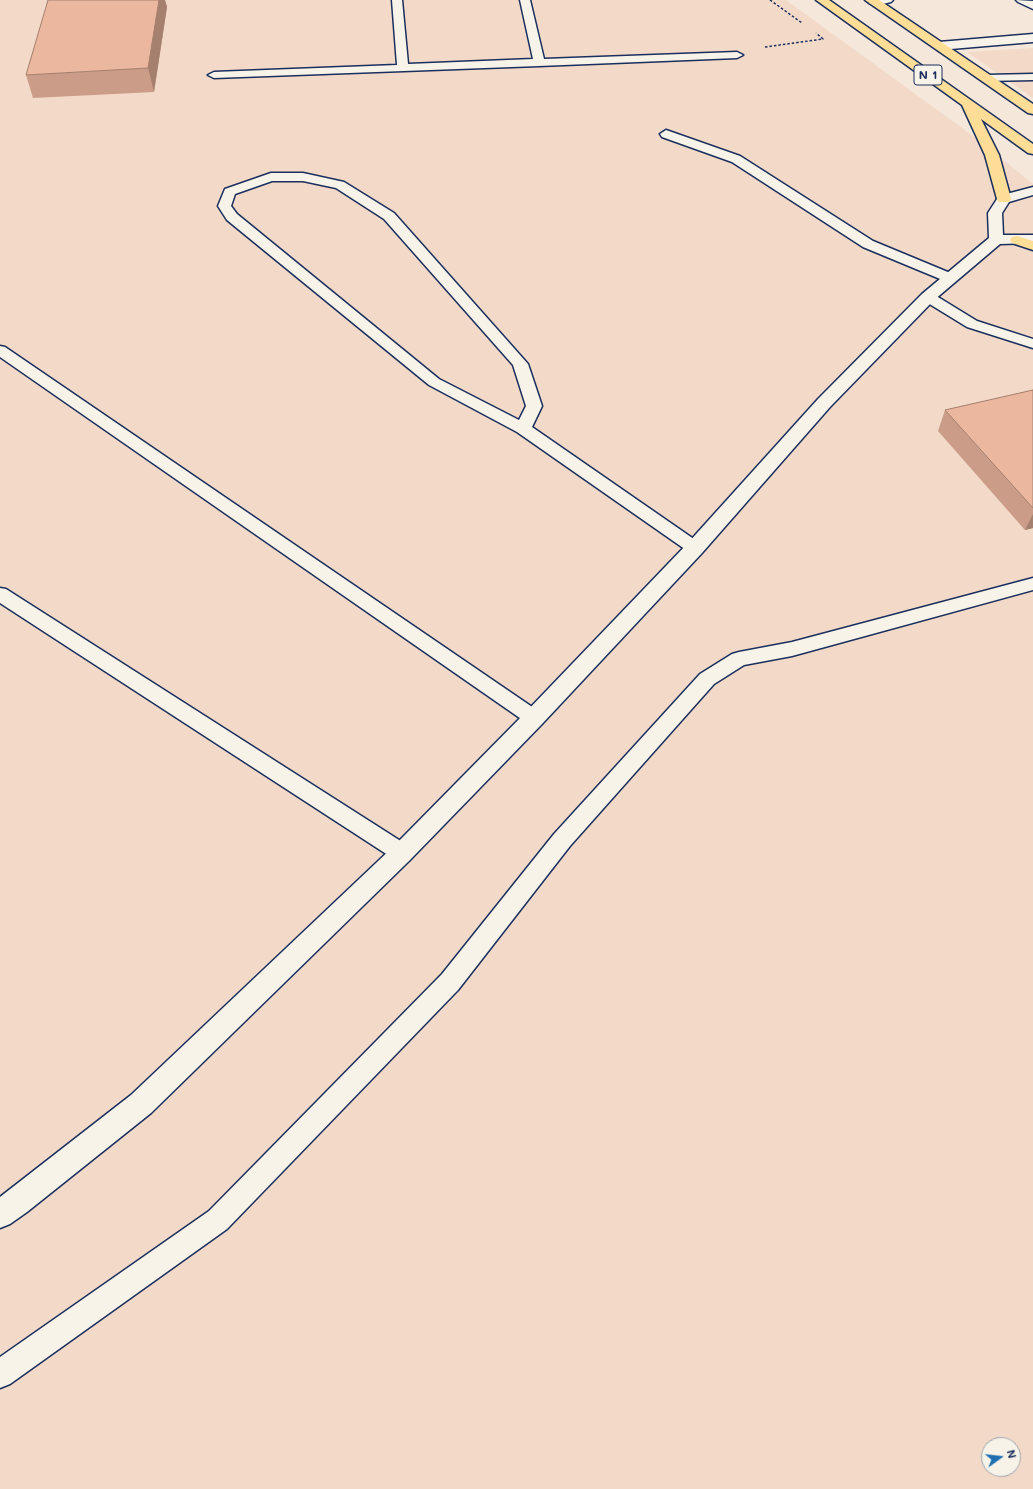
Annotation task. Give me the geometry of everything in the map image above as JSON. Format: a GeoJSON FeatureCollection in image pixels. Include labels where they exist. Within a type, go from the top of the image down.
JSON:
{"type":"FeatureCollection","features":[{"type":"Feature","properties":{"kind":"highway","name":"N 1"},"geometry":{"type":"LineString","coordinates":[[822,0],[1033,150]]}},
{"type":"Feature","properties":{"kind":"highway","name":"N 1"},"geometry":{"type":"LineString","coordinates":[[878,1],[939,46],[1033,110]]}},
{"type":"Feature","properties":{"kind":"highway"},"geometry":{"type":"LineString","coordinates":[[965,102],[992,155],[1004,199]]}},
{"type":"Feature","properties":{"kind":"highway"},"geometry":{"type":"LineString","coordinates":[[1006,240],[1033,246]]}},
{"type":"Feature","properties":{"kind":"street"},"geometry":{"type":"LineString","coordinates":[[1022,0],[1033,6]]}},
{"type":"Feature","properties":{"kind":"street"},"geometry":{"type":"LineString","coordinates":[[939,46],[1033,38]]}},
{"type":"Feature","properties":{"kind":"street"},"geometry":{"type":"LineString","coordinates":[[1006,240],[995,213],[1004,199],[1033,191]]}},
{"type":"Feature","properties":{"kind":"street"},"geometry":{"type":"LineString","coordinates":[[0,1214],[141,1104],[402,853],[534,718],[696,548],[824,403],[928,298],[950,278],[1006,240],[1033,238]]}},
{"type":"Feature","properties":{"kind":"lane"},"geometry":{"type":"LineString","coordinates":[[397,0],[403,68]]}},
{"type":"Feature","properties":{"kind":"lane"},"geometry":{"type":"LineString","coordinates":[[525,0],[540,63]]}},
{"type":"Feature","properties":{"kind":"lane"},"geometry":{"type":"LineString","coordinates":[[214,75],[737,56]]}},
{"type":"Feature","properties":{"kind":"lane"},"geometry":{"type":"LineString","coordinates":[[986,78],[1033,77]]}},
{"type":"Feature","properties":{"kind":"lane"},"geometry":{"type":"LineString","coordinates":[[666,134],[736,159],[868,244],[950,278]]}},
{"type":"Feature","properties":{"kind":"lane"},"geometry":{"type":"LineString","coordinates":[[523,428],[534,406],[520,364],[388,216],[340,185],[302,176],[271,177],[230,192],[224,206],[232,217],[434,382],[523,428],[696,548]]}},
{"type":"Feature","properties":{"kind":"lane"},"geometry":{"type":"LineString","coordinates":[[928,298],[972,324],[1033,344]]}},
{"type":"Feature","properties":{"kind":"lane"},"geometry":{"type":"LineString","coordinates":[[0,350],[534,718]]}},
{"type":"Feature","properties":{"kind":"lane"},"geometry":{"type":"LineString","coordinates":[[0,1374],[218,1220],[450,982],[562,840],[707,679],[739,659],[792,649],[1033,584]]}},
{"type":"Feature","properties":{"kind":"lane"},"geometry":{"type":"LineString","coordinates":[[0,594],[402,853]]}},
{"type":"Feature","properties":{"kind":"path"},"geometry":{"type":"LineString","coordinates":[[770,0],[805,26]]}},
{"type":"Feature","properties":{"kind":"path"},"geometry":{"type":"LineString","coordinates":[[737,56],[748,49],[823,39],[811,30]]}},
{"type":"Feature","properties":{"kind":"shaded area"},"geometry":{"type":"Polygon","coordinates":[[[0,0],[786,0],[973,136],[1033,184],[1033,1489],[0,1489],[0,0]]]}},
{"type":"Feature","properties":{"kind":"shaded area"},"geometry":{"type":"Polygon","coordinates":[[[1033,48],[1033,98],[967,52],[1033,48]]]}},
{"type":"Feature","properties":{"kind":"building"},"geometry":{"type":"Polygon","coordinates":[[[48,0],[159,0],[148,68],[26,75],[48,0]]]}},
{"type":"Feature","properties":{"kind":"building"},"geometry":{"type":"Polygon","coordinates":[[[1033,390],[1033,508],[945,410],[1033,390]]]}}]}
